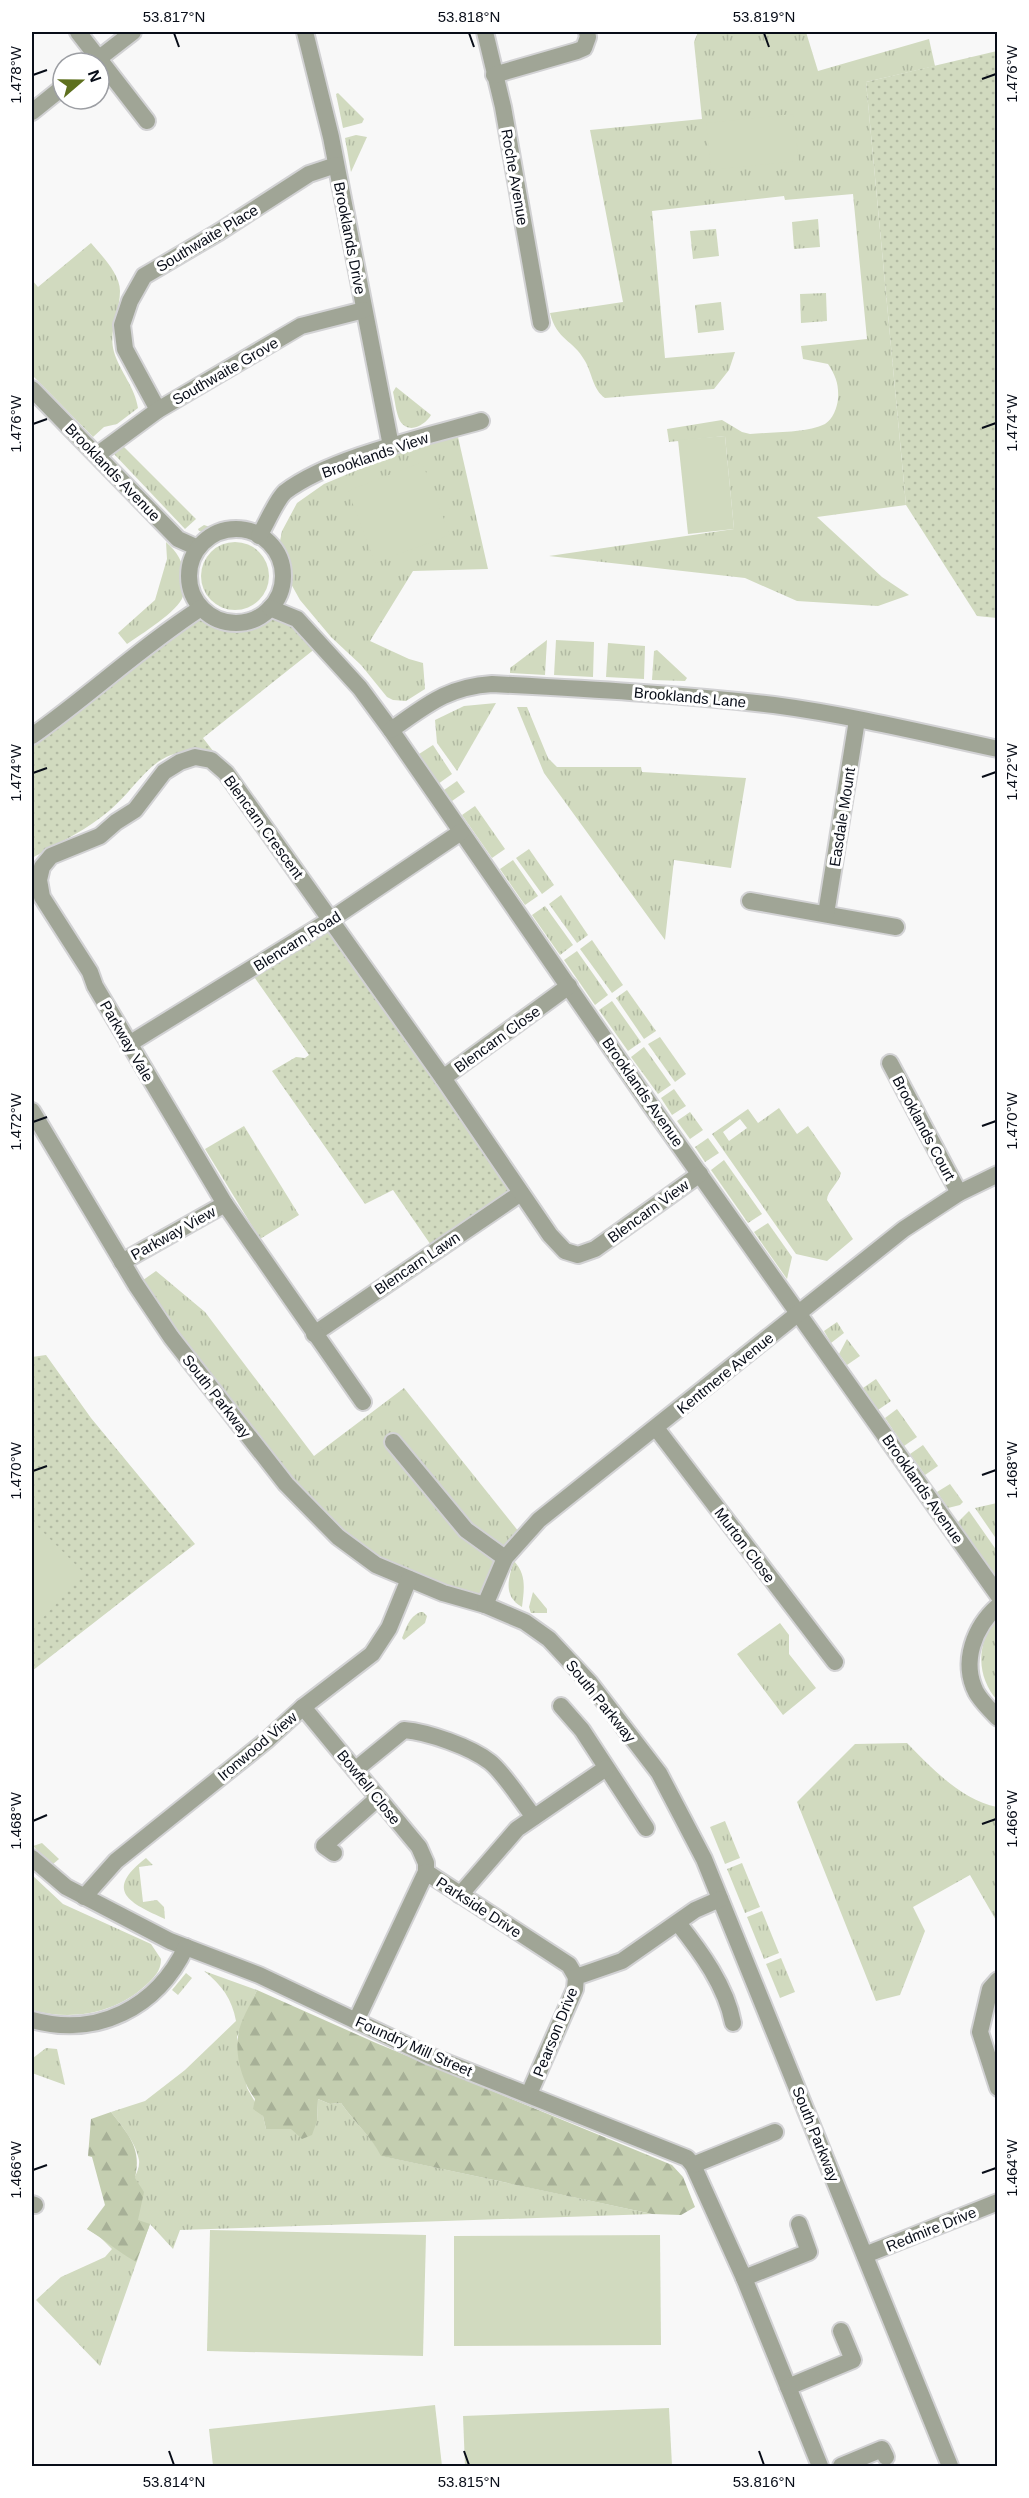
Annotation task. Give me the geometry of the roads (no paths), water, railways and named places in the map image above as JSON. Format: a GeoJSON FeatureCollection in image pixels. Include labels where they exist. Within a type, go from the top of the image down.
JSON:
{"type":"FeatureCollection","features":[{"type":"Feature","properties":{"kind":"street"},"geometry":{"type":"LineString","coordinates":[[78,32],[89,51]]}},
{"type":"Feature","properties":{"kind":"street"},"geometry":{"type":"LineString","coordinates":[[108,51],[133,32]]}},
{"type":"Feature","properties":{"kind":"street","name":"Brooklands Drive"},"geometry":{"type":"LineString","coordinates":[[305,32],[336,165],[391,446]]}},
{"type":"Feature","properties":{"kind":"street","name":"Roche Avenue"},"geometry":{"type":"LineString","coordinates":[[485,32],[503,108],[541,323]]}},
{"type":"Feature","properties":{"kind":"street"},"geometry":{"type":"LineString","coordinates":[[494,75],[584,48],[588,37],[587,32]]}},
{"type":"Feature","properties":{"kind":"street"},"geometry":{"type":"LineString","coordinates":[[111,79],[147,121]]}},
{"type":"Feature","properties":{"kind":"street"},"geometry":{"type":"LineString","coordinates":[[32,112],[51,97]]}},
{"type":"Feature","properties":{"kind":"street","name":"Southwaite Place"},"geometry":{"type":"LineString","coordinates":[[158,410],[125,349],[122,325],[130,301],[144,276],[219,232],[309,174],[336,165]]}},
{"type":"Feature","properties":{"kind":"street","name":"Southwaite Grove"},"geometry":{"type":"LineString","coordinates":[[97,456],[158,410],[301,326],[364,310]]}},
{"type":"Feature","properties":{"kind":"street","name":"Brooklands Avenue"},"geometry":{"type":"LineString","coordinates":[[32,392],[178,539],[198,548]]}},
{"type":"Feature","properties":{"kind":"street","name":"Brooklands View"},"geometry":{"type":"LineString","coordinates":[[259,536],[284,494],[338,465],[391,446],[481,421]]}},
{"type":"Feature","properties":{"kind":"street"},"geometry":{"type":"LineString","coordinates":[[240,530],[259,536],[278,556],[282,570],[282,584],[278,597],[270,608],[253,620],[237,623],[221,621],[201,608],[194,598],[190,585],[192,560],[198,548],[220,532],[240,530]]}},
{"type":"Feature","properties":{"kind":"street"},"geometry":{"type":"LineString","coordinates":[[32,736],[201,608]]}},
{"type":"Feature","properties":{"kind":"street","name":"Brooklands Avenue"},"geometry":{"type":"LineString","coordinates":[[270,608],[297,619],[360,688],[391,730],[998,1595]]}},
{"type":"Feature","properties":{"kind":"street","name":"Brooklands Lane"},"geometry":{"type":"LineString","coordinates":[[391,730],[446,693],[470,686],[492,684],[682,695],[777,706],[998,749]]}},
{"type":"Feature","properties":{"kind":"street","name":"Easdale Mount"},"geometry":{"type":"LineString","coordinates":[[826,914],[857,720]]}},
{"type":"Feature","properties":{"kind":"street","name":"Blencarn Crescent"},"geometry":{"type":"LineString","coordinates":[[95,986],[79,953],[42,897],[39,880],[42,867],[51,856],[100,836],[135,810],[164,772],[180,762],[195,757],[211,760],[226,773],[443,1078]]}},
{"type":"Feature","properties":{"kind":"street","name":"Blencarn Road"},"geometry":{"type":"LineString","coordinates":[[129,1044],[330,920],[461,832]]}},
{"type":"Feature","properties":{"kind":"street"},"geometry":{"type":"LineString","coordinates":[[750,901],[896,927]]}},
{"type":"Feature","properties":{"kind":"street","name":"Parkway Vale"},"geometry":{"type":"LineString","coordinates":[[95,986],[225,1204]]}},
{"type":"Feature","properties":{"kind":"street","name":"Blencarn Close"},"geometry":{"type":"LineString","coordinates":[[569,986],[443,1078],[521,1193],[565,1251],[578,1254],[595,1249]]}},
{"type":"Feature","properties":{"kind":"street","name":"Brooklands Court"},"geometry":{"type":"LineString","coordinates":[[890,1063],[959,1192]]}},
{"type":"Feature","properties":{"kind":"street","name":"South Parkway"},"geometry":{"type":"LineString","coordinates":[[32,1111],[122,1262],[171,1337],[286,1484],[312,1512],[361,1555],[376,1565],[409,1580],[484,1605],[525,1622],[549,1639],[590,1683],[659,1773],[704,1859],[950,2466]]}},
{"type":"Feature","properties":{"kind":"street","name":"Blencarn View"},"geometry":{"type":"LineString","coordinates":[[595,1249],[700,1173]]}},
{"type":"Feature","properties":{"kind":"street","name":"Kentmere Avenue"},"geometry":{"type":"LineString","coordinates":[[484,1605],[505,1558],[539,1520],[904,1229],[959,1192],[998,1174]]}},
{"type":"Feature","properties":{"kind":"street","name":"Blencarn Lawn"},"geometry":{"type":"LineString","coordinates":[[314,1334],[521,1193]]}},
{"type":"Feature","properties":{"kind":"street"},"geometry":{"type":"LineString","coordinates":[[225,1204],[363,1402]]}},
{"type":"Feature","properties":{"kind":"street","name":"Parkway View"},"geometry":{"type":"LineString","coordinates":[[122,1262],[225,1204]]}},
{"type":"Feature","properties":{"kind":"street","name":"Murton Close"},"geometry":{"type":"LineString","coordinates":[[656,1428],[835,1662]]}},
{"type":"Feature","properties":{"kind":"street"},"geometry":{"type":"LineString","coordinates":[[393,1442],[466,1530],[505,1558]]}},
{"type":"Feature","properties":{"kind":"street","name":"Ironwood View"},"geometry":{"type":"LineString","coordinates":[[84,1897],[116,1861],[372,1653],[389,1628],[409,1580]]}},
{"type":"Feature","properties":{"kind":"street"},"geometry":{"type":"LineString","coordinates":[[998,1606],[986,1617],[974,1637],[970,1665],[976,1692],[998,1718]]}},
{"type":"Feature","properties":{"kind":"street"},"geometry":{"type":"LineString","coordinates":[[561,1706],[582,1730],[646,1828]]}},
{"type":"Feature","properties":{"kind":"street","name":"Bowfell Close"},"geometry":{"type":"LineString","coordinates":[[303,1707],[419,1847],[426,1863],[426,1872]]}},
{"type":"Feature","properties":{"kind":"street"},"geometry":{"type":"LineString","coordinates":[[356,1770],[404,1730],[422,1732],[449,1741],[491,1762],[534,1817]]}},
{"type":"Feature","properties":{"kind":"street"},"geometry":{"type":"LineString","coordinates":[[460,1895],[517,1829],[606,1768]]}},
{"type":"Feature","properties":{"kind":"street"},"geometry":{"type":"LineString","coordinates":[[334,1853],[324,1846],[378,1798]]}},
{"type":"Feature","properties":{"kind":"street","name":"Foundry Mill Street"},"geometry":{"type":"LineString","coordinates":[[32,1858],[49,1875],[84,1897],[186,1947],[259,1975],[430,2056],[530,2094],[626,2135],[679,2153],[693,2165]]}},
{"type":"Feature","properties":{"kind":"street","name":"Parkside Drive"},"geometry":{"type":"LineString","coordinates":[[356,2021],[426,1872],[570,1965],[576,1977]]}},
{"type":"Feature","properties":{"kind":"street","name":"Pearson Drive"},"geometry":{"type":"LineString","coordinates":[[530,2094],[575,1989],[576,1977],[622,1961],[695,1910],[720,1899]]}},
{"type":"Feature","properties":{"kind":"street"},"geometry":{"type":"LineString","coordinates":[[678,1923],[701,1952],[733,2023]]}},
{"type":"Feature","properties":{"kind":"street"},"geometry":{"type":"LineString","coordinates":[[32,2020],[55,2025],[82,2026],[108,2021],[121,2015],[144,2001],[164,1982],[186,1947]]}},
{"type":"Feature","properties":{"kind":"street"},"geometry":{"type":"LineString","coordinates":[[998,1980],[990,1989],[980,2032],[998,2088]]}},
{"type":"Feature","properties":{"kind":"street"},"geometry":{"type":"LineString","coordinates":[[775,2132],[693,2165],[744,2278],[820,2466]]}},
{"type":"Feature","properties":{"kind":"street","name":"Redmire Drive"},"geometry":{"type":"LineString","coordinates":[[865,2255],[998,2202]]}},
{"type":"Feature","properties":{"kind":"street"},"geometry":{"type":"LineString","coordinates":[[744,2278],[809,2252],[799,2224]]}},
{"type":"Feature","properties":{"kind":"street"},"geometry":{"type":"LineString","coordinates":[[788,2387],[853,2360],[841,2331]]}},
{"type":"Feature","properties":{"kind":"street"},"geometry":{"type":"LineString","coordinates":[[841,2466],[882,2449],[886,2457]]}}]}
